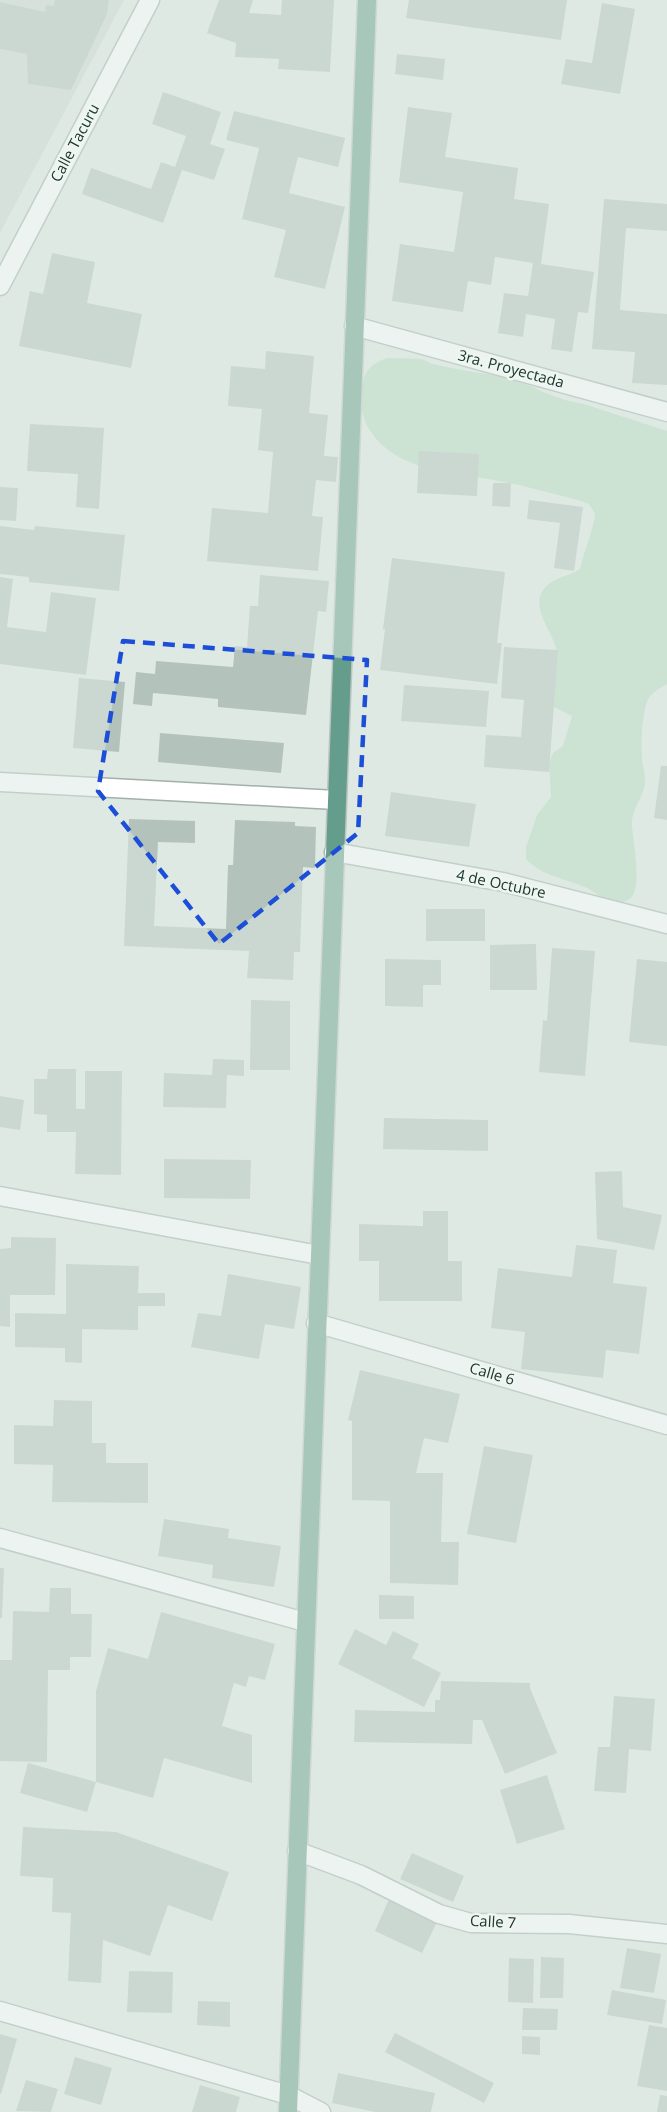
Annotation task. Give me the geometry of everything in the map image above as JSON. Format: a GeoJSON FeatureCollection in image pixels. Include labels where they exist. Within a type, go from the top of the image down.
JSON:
{"type":"FeatureCollection","features":[{"type":"Feature","properties":{"kind":"main road"},"geometry":{"type":"LineString","coordinates":[[288,2103],[367,0]]}},
{"type":"Feature","properties":{"kind":"street","name":"Calle Tacuru"},"geometry":{"type":"LineString","coordinates":[[0,285],[150,0]]}},
{"type":"Feature","properties":{"kind":"street","name":"3ra. Proyectada"},"geometry":{"type":"LineString","coordinates":[[354,326],[667,412]]}},
{"type":"Feature","properties":{"kind":"street"},"geometry":{"type":"LineString","coordinates":[[0,782],[336,800]]}},
{"type":"Feature","properties":{"kind":"street","name":"4 de Octubre"},"geometry":{"type":"LineString","coordinates":[[334,852],[503,882],[667,924]]}},
{"type":"Feature","properties":{"kind":"street"},"geometry":{"type":"LineString","coordinates":[[0,1196],[319,1255]]}},
{"type":"Feature","properties":{"kind":"street","name":"Calle 6"},"geometry":{"type":"LineString","coordinates":[[316,1323],[667,1425]]}},
{"type":"Feature","properties":{"kind":"street"},"geometry":{"type":"LineString","coordinates":[[0,1538],[305,1622]]}},
{"type":"Feature","properties":{"kind":"street","name":"Calle 7"},"geometry":{"type":"LineString","coordinates":[[297,1851],[361,1875],[439,1914],[471,1923],[569,1924],[667,1934]]}},
{"type":"Feature","properties":{"kind":"street"},"geometry":{"type":"LineString","coordinates":[[0,2011],[321,2112]]}},
{"type":"Feature","properties":{"kind":"highlighted area"},"geometry":{"type":"Polygon","coordinates":[[[123,641],[367,660],[358,833],[219,944],[98,791],[123,641]]]}},
{"type":"Feature","properties":{"kind":"shaded area"},"geometry":{"type":"Polygon","coordinates":[[[0,0],[124,0],[0,233],[0,0]]]}},
{"type":"Feature","properties":{"kind":"green space"},"geometry":{"type":"Polygon","coordinates":[[[387,358],[422,359],[432,364],[500,376],[565,400],[667,431],[667,684],[650,696],[644,714],[642,759],[645,785],[632,820],[637,878],[633,895],[628,900],[616,903],[606,900],[587,888],[540,870],[526,859],[526,847],[537,815],[551,797],[549,763],[553,753],[563,746],[572,716],[550,705],[556,676],[557,655],[542,615],[540,598],[543,590],[550,583],[580,569],[595,514],[589,504],[578,500],[519,485],[425,467],[405,460],[387,449],[372,434],[367,425],[362,404],[363,385],[368,370],[387,358]]]}},
{"type":"Feature","properties":{"kind":"building"},"geometry":{"type":"Polygon","coordinates":[[[55,0],[109,0],[107,14],[71,90],[28,84],[27,54],[0,49],[0,2],[45,12],[46,5],[54,6],[55,0]]]}},
{"type":"Feature","properties":{"kind":"building"},"geometry":{"type":"Polygon","coordinates":[[[219,0],[253,0],[249,13],[281,15],[282,0],[334,0],[330,72],[278,69],[279,59],[235,57],[236,43],[207,33],[219,0]]]}},
{"type":"Feature","properties":{"kind":"building"},"geometry":{"type":"Polygon","coordinates":[[[409,0],[567,0],[561,40],[406,18],[409,0]]]}},
{"type":"Feature","properties":{"kind":"building"},"geometry":{"type":"Polygon","coordinates":[[[602,3],[635,9],[620,94],[561,84],[566,59],[592,63],[602,3]]]}},
{"type":"Feature","properties":{"kind":"building"},"geometry":{"type":"Polygon","coordinates":[[[397,54],[445,59],[443,80],[395,74],[397,54]]]}},
{"type":"Feature","properties":{"kind":"building"},"geometry":{"type":"Polygon","coordinates":[[[163,92],[221,112],[210,144],[225,149],[214,180],[182,170],[163,223],[82,194],[91,168],[151,189],[161,162],[175,167],[186,136],[152,124],[163,92]]]}},
{"type":"Feature","properties":{"kind":"building"},"geometry":{"type":"Polygon","coordinates":[[[408,107],[452,113],[445,157],[518,168],[514,199],[549,204],[541,264],[594,272],[588,313],[578,312],[572,352],[551,349],[555,319],[526,314],[523,337],[498,333],[504,293],[528,296],[533,263],[495,257],[491,285],[468,281],[463,312],[392,301],[400,244],[454,252],[463,192],[399,182],[408,107]]]}},
{"type":"Feature","properties":{"kind":"building"},"geometry":{"type":"Polygon","coordinates":[[[234,111],[345,138],[338,167],[298,157],[289,193],[345,207],[325,289],[274,277],[286,230],[242,219],[259,148],[226,140],[234,111]]]}},
{"type":"Feature","properties":{"kind":"building"},"geometry":{"type":"Polygon","coordinates":[[[604,199],[667,204],[667,231],[626,228],[620,310],[667,314],[667,385],[632,383],[635,352],[592,349],[604,199]]]}},
{"type":"Feature","properties":{"kind":"building"},"geometry":{"type":"Polygon","coordinates":[[[52,253],[95,262],[87,303],[142,314],[131,368],[19,346],[30,291],[43,294],[52,253]]]}},
{"type":"Feature","properties":{"kind":"building"},"geometry":{"type":"Polygon","coordinates":[[[266,351],[314,356],[309,413],[328,415],[324,456],[338,457],[336,482],[316,480],[312,516],[323,517],[318,571],[207,561],[212,508],[268,513],[273,452],[258,450],[262,409],[228,406],[231,366],[265,369],[266,351]]]}},
{"type":"Feature","properties":{"kind":"building"},"geometry":{"type":"Polygon","coordinates":[[[30,424],[104,428],[99,509],[76,507],[78,474],[27,471],[30,424]]]}},
{"type":"Feature","properties":{"kind":"building"},"geometry":{"type":"Polygon","coordinates":[[[419,451],[479,454],[477,496],[417,493],[419,451]]]}},
{"type":"Feature","properties":{"kind":"building"},"geometry":{"type":"Polygon","coordinates":[[[493,483],[511,483],[510,507],[492,506],[493,483]]]}},
{"type":"Feature","properties":{"kind":"building"},"geometry":{"type":"Polygon","coordinates":[[[0,487],[18,488],[16,521],[0,520],[0,487]]]}},
{"type":"Feature","properties":{"kind":"building"},"geometry":{"type":"Polygon","coordinates":[[[529,500],[583,507],[574,571],[554,568],[560,523],[527,519],[529,500]]]}},
{"type":"Feature","properties":{"kind":"building"},"geometry":{"type":"Polygon","coordinates":[[[0,526],[34,530],[35,526],[125,535],[119,591],[29,582],[29,577],[0,574],[0,526]]]}},
{"type":"Feature","properties":{"kind":"building"},"geometry":{"type":"Polygon","coordinates":[[[392,558],[505,572],[497,643],[502,643],[497,684],[380,670],[392,558]]]}},
{"type":"Feature","properties":{"kind":"building"},"geometry":{"type":"Polygon","coordinates":[[[260,575],[329,581],[326,612],[318,611],[306,715],[218,707],[218,699],[153,693],[152,706],[133,704],[136,672],[155,674],[156,661],[233,667],[235,646],[247,647],[250,606],[258,606],[260,575]]]}},
{"type":"Feature","properties":{"kind":"building"},"geometry":{"type":"Polygon","coordinates":[[[0,577],[13,579],[7,627],[46,632],[51,592],[96,598],[86,675],[0,664],[0,577]]]}},
{"type":"Feature","properties":{"kind":"building"},"geometry":{"type":"Polygon","coordinates":[[[504,647],[558,650],[549,772],[484,767],[486,735],[521,737],[524,700],[501,698],[504,647]]]}},
{"type":"Feature","properties":{"kind":"building"},"geometry":{"type":"Polygon","coordinates":[[[79,678],[125,682],[119,752],[73,748],[79,678]]]}},
{"type":"Feature","properties":{"kind":"building"},"geometry":{"type":"Polygon","coordinates":[[[404,685],[489,691],[486,727],[401,721],[404,685]]]}},
{"type":"Feature","properties":{"kind":"building"},"geometry":{"type":"Polygon","coordinates":[[[160,733],[284,743],[281,773],[158,762],[160,733]]]}},
{"type":"Feature","properties":{"kind":"building"},"geometry":{"type":"Polygon","coordinates":[[[661,766],[667,766],[667,820],[654,818],[661,766]]]}},
{"type":"Feature","properties":{"kind":"building"},"geometry":{"type":"Polygon","coordinates":[[[391,792],[476,804],[469,847],[385,836],[391,792]]]}},
{"type":"Feature","properties":{"kind":"building"},"geometry":{"type":"Polygon","coordinates":[[[129,819],[195,821],[195,843],[158,842],[154,926],[226,929],[228,865],[233,865],[235,820],[295,822],[295,826],[316,827],[315,868],[303,867],[300,952],[294,952],[293,980],[247,978],[249,951],[124,946],[129,819]]]}},
{"type":"Feature","properties":{"kind":"building"},"geometry":{"type":"Polygon","coordinates":[[[426,909],[485,909],[485,941],[426,941],[426,909]]]}},
{"type":"Feature","properties":{"kind":"building"},"geometry":{"type":"Polygon","coordinates":[[[536,944],[537,990],[490,990],[490,945],[536,944]]]}},
{"type":"Feature","properties":{"kind":"building"},"geometry":{"type":"Polygon","coordinates":[[[552,948],[595,951],[585,1076],[539,1072],[543,1020],[547,1021],[552,948]]]}},
{"type":"Feature","properties":{"kind":"building"},"geometry":{"type":"Polygon","coordinates":[[[385,959],[441,960],[441,985],[423,985],[423,1007],[385,1006],[385,959]]]}},
{"type":"Feature","properties":{"kind":"building"},"geometry":{"type":"Polygon","coordinates":[[[637,959],[667,962],[667,1046],[629,1042],[637,959]]]}},
{"type":"Feature","properties":{"kind":"building"},"geometry":{"type":"Polygon","coordinates":[[[251,1000],[290,1001],[290,1070],[250,1070],[251,1000]]]}},
{"type":"Feature","properties":{"kind":"building"},"geometry":{"type":"Polygon","coordinates":[[[213,1059],[244,1060],[244,1076],[227,1075],[226,1108],[163,1107],[164,1073],[212,1075],[213,1059]]]}},
{"type":"Feature","properties":{"kind":"building"},"geometry":{"type":"Polygon","coordinates":[[[48,1069],[76,1069],[76,1109],[85,1109],[85,1071],[122,1071],[121,1175],[75,1174],[76,1132],[47,1132],[47,1115],[34,1114],[34,1079],[47,1079],[48,1069]]]}},
{"type":"Feature","properties":{"kind":"building"},"geometry":{"type":"Polygon","coordinates":[[[0,1096],[24,1100],[20,1130],[0,1127],[0,1096]]]}},
{"type":"Feature","properties":{"kind":"building"},"geometry":{"type":"Polygon","coordinates":[[[384,1118],[488,1120],[488,1151],[383,1149],[384,1118]]]}},
{"type":"Feature","properties":{"kind":"building"},"geometry":{"type":"Polygon","coordinates":[[[164,1159],[251,1160],[250,1199],[164,1198],[164,1159]]]}},
{"type":"Feature","properties":{"kind":"building"},"geometry":{"type":"Polygon","coordinates":[[[622,1171],[623,1207],[662,1215],[654,1250],[597,1239],[595,1172],[622,1171]]]}},
{"type":"Feature","properties":{"kind":"building"},"geometry":{"type":"Polygon","coordinates":[[[423,1211],[448,1211],[448,1261],[462,1261],[462,1301],[379,1301],[379,1261],[359,1261],[359,1224],[423,1226],[423,1211]]]}},
{"type":"Feature","properties":{"kind":"building"},"geometry":{"type":"Polygon","coordinates":[[[11,1237],[56,1238],[55,1295],[10,1295],[10,1327],[0,1326],[0,1249],[11,1248],[11,1237]]]}},
{"type":"Feature","properties":{"kind":"building"},"geometry":{"type":"Polygon","coordinates":[[[576,1245],[617,1250],[613,1283],[647,1287],[639,1354],[606,1350],[603,1378],[521,1369],[525,1332],[491,1328],[498,1268],[572,1277],[576,1245]]]}},
{"type":"Feature","properties":{"kind":"building"},"geometry":{"type":"Polygon","coordinates":[[[66,1264],[139,1266],[138,1293],[165,1293],[165,1306],[138,1306],[138,1330],[82,1329],[82,1363],[65,1362],[65,1348],[15,1347],[15,1313],[66,1314],[66,1264]]]}},
{"type":"Feature","properties":{"kind":"building"},"geometry":{"type":"Polygon","coordinates":[[[228,1274],[301,1287],[294,1329],[265,1324],[259,1359],[191,1347],[198,1313],[221,1316],[228,1274]]]}},
{"type":"Feature","properties":{"kind":"building"},"geometry":{"type":"Polygon","coordinates":[[[360,1370],[460,1394],[448,1443],[424,1438],[416,1473],[443,1473],[441,1542],[459,1542],[458,1585],[390,1583],[390,1501],[352,1500],[352,1421],[348,1420],[360,1370]]]}},
{"type":"Feature","properties":{"kind":"building"},"geometry":{"type":"Polygon","coordinates":[[[54,1400],[92,1401],[92,1443],[106,1443],[106,1463],[148,1463],[148,1503],[52,1502],[53,1465],[14,1464],[14,1425],[53,1426],[54,1400]]]}},
{"type":"Feature","properties":{"kind":"building"},"geometry":{"type":"Polygon","coordinates":[[[484,1446],[533,1455],[516,1543],[467,1534],[484,1446]]]}},
{"type":"Feature","properties":{"kind":"building"},"geometry":{"type":"Polygon","coordinates":[[[164,1519],[229,1529],[228,1538],[281,1546],[274,1587],[212,1578],[213,1565],[158,1556],[164,1519]]]}},
{"type":"Feature","properties":{"kind":"building"},"geometry":{"type":"Polygon","coordinates":[[[0,1568],[4,1568],[2,1618],[0,1618],[0,1568]]]}},
{"type":"Feature","properties":{"kind":"building"},"geometry":{"type":"Polygon","coordinates":[[[50,1588],[71,1588],[71,1614],[92,1614],[91,1657],[70,1657],[70,1670],[48,1670],[47,1762],[0,1761],[0,1660],[12,1660],[13,1611],[49,1612],[50,1588]]]}},
{"type":"Feature","properties":{"kind":"building"},"geometry":{"type":"Polygon","coordinates":[[[379,1595],[414,1596],[414,1619],[379,1619],[379,1595]]]}},
{"type":"Feature","properties":{"kind":"building"},"geometry":{"type":"Polygon","coordinates":[[[161,1612],[275,1644],[265,1680],[249,1676],[246,1687],[234,1683],[222,1726],[252,1735],[252,1783],[164,1758],[153,1798],[96,1782],[96,1691],[108,1648],[148,1659],[161,1612]]]}},
{"type":"Feature","properties":{"kind":"building"},"geometry":{"type":"Polygon","coordinates":[[[355,1629],[386,1645],[393,1631],[419,1644],[412,1658],[441,1673],[424,1707],[338,1664],[355,1629]]]}},
{"type":"Feature","properties":{"kind":"building"},"geometry":{"type":"Polygon","coordinates":[[[441,1681],[530,1683],[557,1753],[505,1774],[482,1720],[473,1720],[472,1744],[354,1742],[355,1710],[435,1712],[435,1700],[440,1700],[441,1681]]]}},
{"type":"Feature","properties":{"kind":"building"},"geometry":{"type":"Polygon","coordinates":[[[614,1696],[655,1699],[651,1751],[629,1749],[626,1793],[594,1791],[598,1747],[610,1747],[614,1696]]]}},
{"type":"Feature","properties":{"kind":"building"},"geometry":{"type":"Polygon","coordinates":[[[28,1763],[96,1782],[87,1812],[20,1793],[28,1763]]]}},
{"type":"Feature","properties":{"kind":"building"},"geometry":{"type":"Polygon","coordinates":[[[547,1775],[565,1829],[517,1844],[500,1790],[547,1775]]]}},
{"type":"Feature","properties":{"kind":"building"},"geometry":{"type":"Polygon","coordinates":[[[23,1827],[116,1832],[229,1872],[212,1921],[168,1905],[150,1956],[103,1940],[101,1983],[68,1981],[71,1913],[52,1912],[53,1878],[20,1876],[23,1827]]]}},
{"type":"Feature","properties":{"kind":"building"},"geometry":{"type":"Polygon","coordinates":[[[412,1853],[464,1876],[453,1902],[400,1879],[412,1853]]]}},
{"type":"Feature","properties":{"kind":"building"},"geometry":{"type":"Polygon","coordinates":[[[389,1899],[437,1922],[422,1953],[375,1931],[389,1899]]]}},
{"type":"Feature","properties":{"kind":"building"},"geometry":{"type":"Polygon","coordinates":[[[627,1948],[661,1954],[654,1993],[620,1988],[627,1948]]]}},
{"type":"Feature","properties":{"kind":"building"},"geometry":{"type":"Polygon","coordinates":[[[541,1957],[564,1958],[563,1998],[540,1998],[541,1957]]]}},
{"type":"Feature","properties":{"kind":"building"},"geometry":{"type":"Polygon","coordinates":[[[509,1958],[534,1959],[533,2003],[508,2002],[509,1958]]]}},
{"type":"Feature","properties":{"kind":"building"},"geometry":{"type":"Polygon","coordinates":[[[129,1971],[173,1972],[172,2013],[127,2012],[129,1971]]]}},
{"type":"Feature","properties":{"kind":"building"},"geometry":{"type":"Polygon","coordinates":[[[612,1990],[666,2000],[662,2024],[607,2015],[612,1990]]]}},
{"type":"Feature","properties":{"kind":"building"},"geometry":{"type":"Polygon","coordinates":[[[198,2001],[230,2002],[230,2027],[197,2025],[198,2001]]]}},
{"type":"Feature","properties":{"kind":"building"},"geometry":{"type":"Polygon","coordinates":[[[523,2008],[558,2009],[557,2030],[522,2030],[523,2008]]]}},
{"type":"Feature","properties":{"kind":"building"},"geometry":{"type":"Polygon","coordinates":[[[649,2025],[667,2028],[667,2091],[637,2086],[649,2025]]]}},
{"type":"Feature","properties":{"kind":"building"},"geometry":{"type":"Polygon","coordinates":[[[395,2033],[494,2083],[484,2103],[385,2052],[395,2033]]]}},
{"type":"Feature","properties":{"kind":"building"},"geometry":{"type":"Polygon","coordinates":[[[0,2034],[17,2039],[1,2094],[0,2094],[0,2034]]]}},
{"type":"Feature","properties":{"kind":"building"},"geometry":{"type":"Polygon","coordinates":[[[522,2036],[540,2037],[540,2055],[522,2054],[522,2036]]]}},
{"type":"Feature","properties":{"kind":"building"},"geometry":{"type":"Polygon","coordinates":[[[75,2057],[112,2068],[101,2105],[64,2094],[75,2057]]]}},
{"type":"Feature","properties":{"kind":"building"},"geometry":{"type":"Polygon","coordinates":[[[338,2073],[435,2093],[431,2112],[375,2112],[332,2103],[338,2073]]]}},
{"type":"Feature","properties":{"kind":"building"},"geometry":{"type":"Polygon","coordinates":[[[26,2080],[58,2089],[51,2112],[16,2111],[26,2080]]]}},
{"type":"Feature","properties":{"kind":"building"},"geometry":{"type":"Polygon","coordinates":[[[200,2085],[240,2097],[236,2112],[192,2112],[200,2085]]]}},
{"type":"Feature","properties":{"kind":"building"},"geometry":{"type":"Polygon","coordinates":[[[660,2095],[667,2096],[667,2112],[657,2112],[660,2095]]]}}]}
